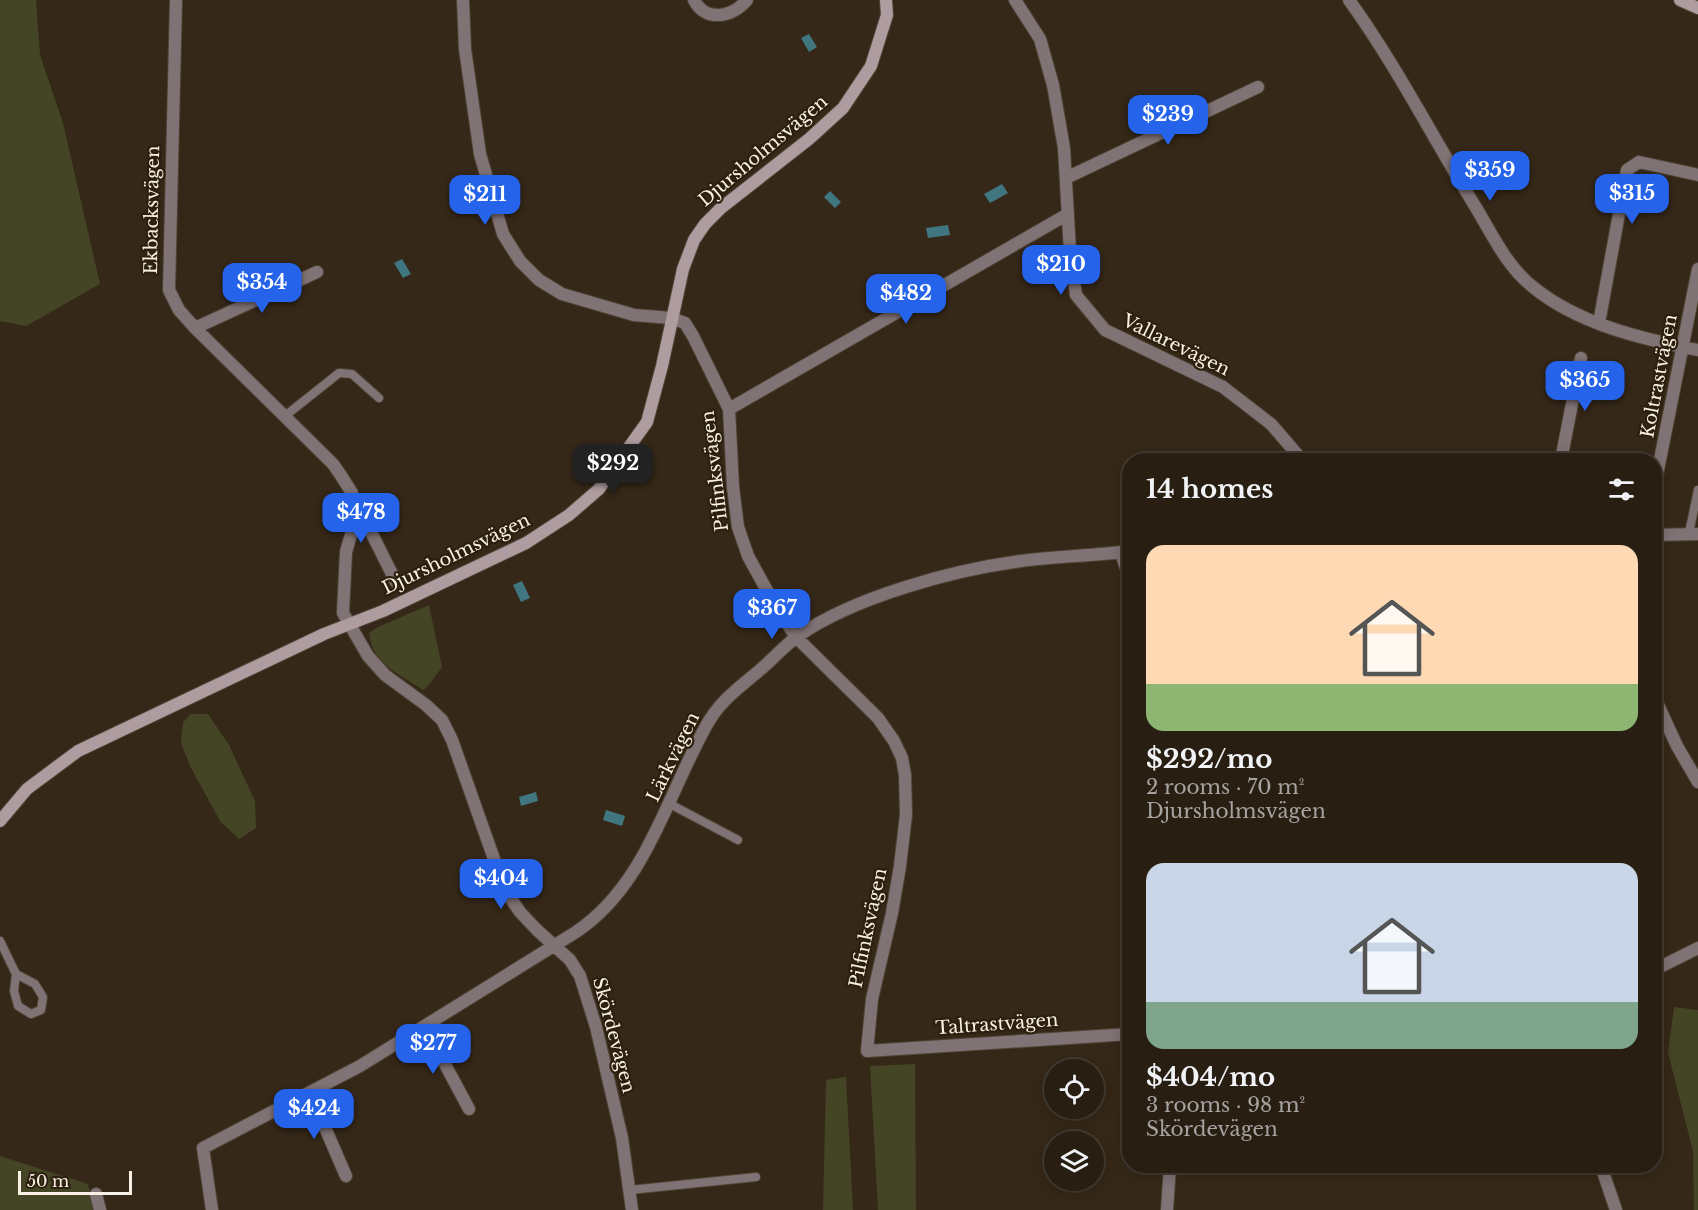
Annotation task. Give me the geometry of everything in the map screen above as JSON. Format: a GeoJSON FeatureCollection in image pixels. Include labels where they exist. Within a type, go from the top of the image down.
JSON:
{"type":"FeatureCollection","features":[{"type":"Feature","properties":{"kind":"street","name":"Ekbacksvägen"},"geometry":{"type":"LineString","coordinates":[[176,0],[169,290],[179,310],[195,328],[333,464],[352,493],[396,582]]}},
{"type":"Feature","properties":{"kind":"street"},"geometry":{"type":"LineString","coordinates":[[463,0],[465,49],[480,154],[504,234],[520,261],[539,280],[562,294],[634,315],[671,318]]}},
{"type":"Feature","properties":{"kind":"street"},"geometry":{"type":"LineString","coordinates":[[694,0],[698,7],[711,15],[724,15],[737,10],[747,0]]}},
{"type":"Feature","properties":{"kind":"street","name":"Djursholmsvägen"},"geometry":{"type":"LineString","coordinates":[[0,821],[27,789],[78,751],[526,543],[569,514],[599,489],[647,422],[683,269],[694,240],[721,208],[809,139],[843,108],[871,66],[887,15],[886,0]]}},
{"type":"Feature","properties":{"kind":"street","name":"Vallarevägen"},"geometry":{"type":"LineString","coordinates":[[1015,0],[1040,39],[1053,85],[1064,148],[1076,295],[1105,330],[1223,387],[1271,424],[1296,453]]}},
{"type":"Feature","properties":{"kind":"street"},"geometry":{"type":"LineString","coordinates":[[1349,0],[1413,100],[1453,171],[1511,264],[1532,287],[1559,304],[1599,323],[1683,348],[1698,350]]}},
{"type":"Feature","properties":{"kind":"street"},"geometry":{"type":"LineString","coordinates":[[1680,0],[1698,8]]}},
{"type":"Feature","properties":{"kind":"street"},"geometry":{"type":"LineString","coordinates":[[1066,178],[1258,87]]}},
{"type":"Feature","properties":{"kind":"street"},"geometry":{"type":"LineString","coordinates":[[1599,323],[1627,170],[1639,162],[1698,175]]}},
{"type":"Feature","properties":{"kind":"street"},"geometry":{"type":"LineString","coordinates":[[729,409],[1068,214]]}},
{"type":"Feature","properties":{"kind":"street","name":"Koltrastvägen"},"geometry":{"type":"LineString","coordinates":[[1662,453],[1698,269]]}},
{"type":"Feature","properties":{"kind":"street"},"geometry":{"type":"LineString","coordinates":[[195,328],[317,272]]}},
{"type":"Feature","properties":{"kind":"street","name":"Pilfinksvägen"},"geometry":{"type":"LineString","coordinates":[[671,318],[684,323],[693,336],[729,409],[733,487],[738,527],[748,556],[760,580],[796,637],[878,718],[894,741],[902,758],[906,814],[900,866],[892,913],[872,999],[867,1051]]}},
{"type":"Feature","properties":{"kind":"street"},"geometry":{"type":"LineString","coordinates":[[1562,453],[1581,358]]}},
{"type":"Feature","properties":{"kind":"street","name":"Ekbacksvägen"},"geometry":{"type":"LineString","coordinates":[[348,624],[343,613],[346,552],[354,524],[352,493]]}},
{"type":"Feature","properties":{"kind":"street"},"geometry":{"type":"LineString","coordinates":[[1662,535],[1694,533]]}},
{"type":"Feature","properties":{"kind":"street","name":"Lärkvägen"},"geometry":{"type":"LineString","coordinates":[[212,1210],[202,1148],[360,1066],[589,924],[624,887],[670,804],[705,727],[718,707],[731,692],[759,671],[796,637],[831,616],[934,579],[977,568],[1024,560],[1122,552]]}},
{"type":"Feature","properties":{"kind":"street","name":"Skördevägen"},"geometry":{"type":"LineString","coordinates":[[348,624],[368,656],[385,675],[426,705],[441,720],[452,740],[505,890],[520,912],[570,960],[580,976],[622,1138],[632,1210]]}},
{"type":"Feature","properties":{"kind":"street"},"geometry":{"type":"LineString","coordinates":[[1662,713],[1677,746],[1698,782]]}},
{"type":"Feature","properties":{"kind":"street"},"geometry":{"type":"LineString","coordinates":[[1662,966],[1698,948]]}},
{"type":"Feature","properties":{"kind":"street"},"geometry":{"type":"LineString","coordinates":[[425,1027],[468,1109]]}},
{"type":"Feature","properties":{"kind":"street","name":"Taltrastvägen"},"geometry":{"type":"LineString","coordinates":[[867,1051],[1122,1035]]}},
{"type":"Feature","properties":{"kind":"street"},"geometry":{"type":"LineString","coordinates":[[310,1093],[345,1176]]}},
{"type":"Feature","properties":{"kind":"street"},"geometry":{"type":"LineString","coordinates":[[1167,1210],[1170,1173]]}},
{"type":"Feature","properties":{"kind":"street"},"geometry":{"type":"LineString","coordinates":[[1603,1173],[1614,1209]]}},
{"type":"Feature","properties":{"kind":"street"},"geometry":{"type":"LineString","coordinates":[[96,1194],[100,1210]]}},
{"type":"Feature","properties":{"kind":"lane"},"geometry":{"type":"LineString","coordinates":[[285,416],[339,373],[352,374],[379,398]]}},
{"type":"Feature","properties":{"kind":"lane"},"geometry":{"type":"LineString","coordinates":[[1694,533],[1698,490]]}},
{"type":"Feature","properties":{"kind":"lane"},"geometry":{"type":"LineString","coordinates":[[670,804],[738,840]]}},
{"type":"Feature","properties":{"kind":"lane"},"geometry":{"type":"LineString","coordinates":[[0,940],[16,974],[14,991],[18,1006],[31,1014],[41,1010],[43,997],[35,984],[16,974]]}},
{"type":"Feature","properties":{"kind":"lane"},"geometry":{"type":"LineString","coordinates":[[630,1190],[756,1177]]}},
{"type":"Feature","properties":{"kind":"green space"},"geometry":{"type":"Polygon","coordinates":[[[0,0],[36,0],[40,55],[63,123],[100,284],[26,326],[0,321],[0,0]]]}},
{"type":"Feature","properties":{"kind":"green space"},"geometry":{"type":"Polygon","coordinates":[[[429,605],[442,667],[423,690],[381,660],[371,644],[369,633],[429,605]]]}},
{"type":"Feature","properties":{"kind":"green space"},"geometry":{"type":"Polygon","coordinates":[[[190,714],[208,714],[229,745],[255,801],[256,828],[239,839],[220,821],[191,768],[181,743],[183,723],[190,714]]]}},
{"type":"Feature","properties":{"kind":"green space"},"geometry":{"type":"Polygon","coordinates":[[[1674,1007],[1698,1010],[1698,1210],[1694,1210],[1693,1151],[1668,1053],[1674,1007]]]}},
{"type":"Feature","properties":{"kind":"green space"},"geometry":{"type":"Polygon","coordinates":[[[915,1064],[916,1210],[878,1210],[870,1066],[915,1064]]]}},
{"type":"Feature","properties":{"kind":"green space"},"geometry":{"type":"Polygon","coordinates":[[[846,1077],[853,1210],[823,1210],[826,1080],[846,1077]]]}},
{"type":"Feature","properties":{"kind":"green space"},"geometry":{"type":"Polygon","coordinates":[[[0,1156],[88,1184],[94,1210],[0,1210],[0,1156]]]}},
{"type":"Feature","properties":{"kind":"water"},"geometry":{"type":"Polygon","coordinates":[[[809,34],[817,47],[809,52],[801,38],[809,34]]]}},
{"type":"Feature","properties":{"kind":"water"},"geometry":{"type":"Polygon","coordinates":[[[1002,184],[1008,193],[990,203],[984,194],[1002,184]]]}},
{"type":"Feature","properties":{"kind":"water"},"geometry":{"type":"Polygon","coordinates":[[[830,191],[841,202],[835,208],[824,197],[830,191]]]}},
{"type":"Feature","properties":{"kind":"water"},"geometry":{"type":"Polygon","coordinates":[[[948,225],[950,235],[928,238],[926,228],[948,225]]]}},
{"type":"Feature","properties":{"kind":"water"},"geometry":{"type":"Polygon","coordinates":[[[402,259],[411,274],[403,278],[394,263],[402,259]]]}},
{"type":"Feature","properties":{"kind":"water"},"geometry":{"type":"Polygon","coordinates":[[[522,581],[530,598],[521,602],[513,585],[522,581]]]}},
{"type":"Feature","properties":{"kind":"water"},"geometry":{"type":"Polygon","coordinates":[[[536,792],[538,801],[521,806],[519,797],[536,792]]]}},
{"type":"Feature","properties":{"kind":"water"},"geometry":{"type":"Polygon","coordinates":[[[606,810],[625,816],[622,826],[603,820],[606,810]]]}}]}
